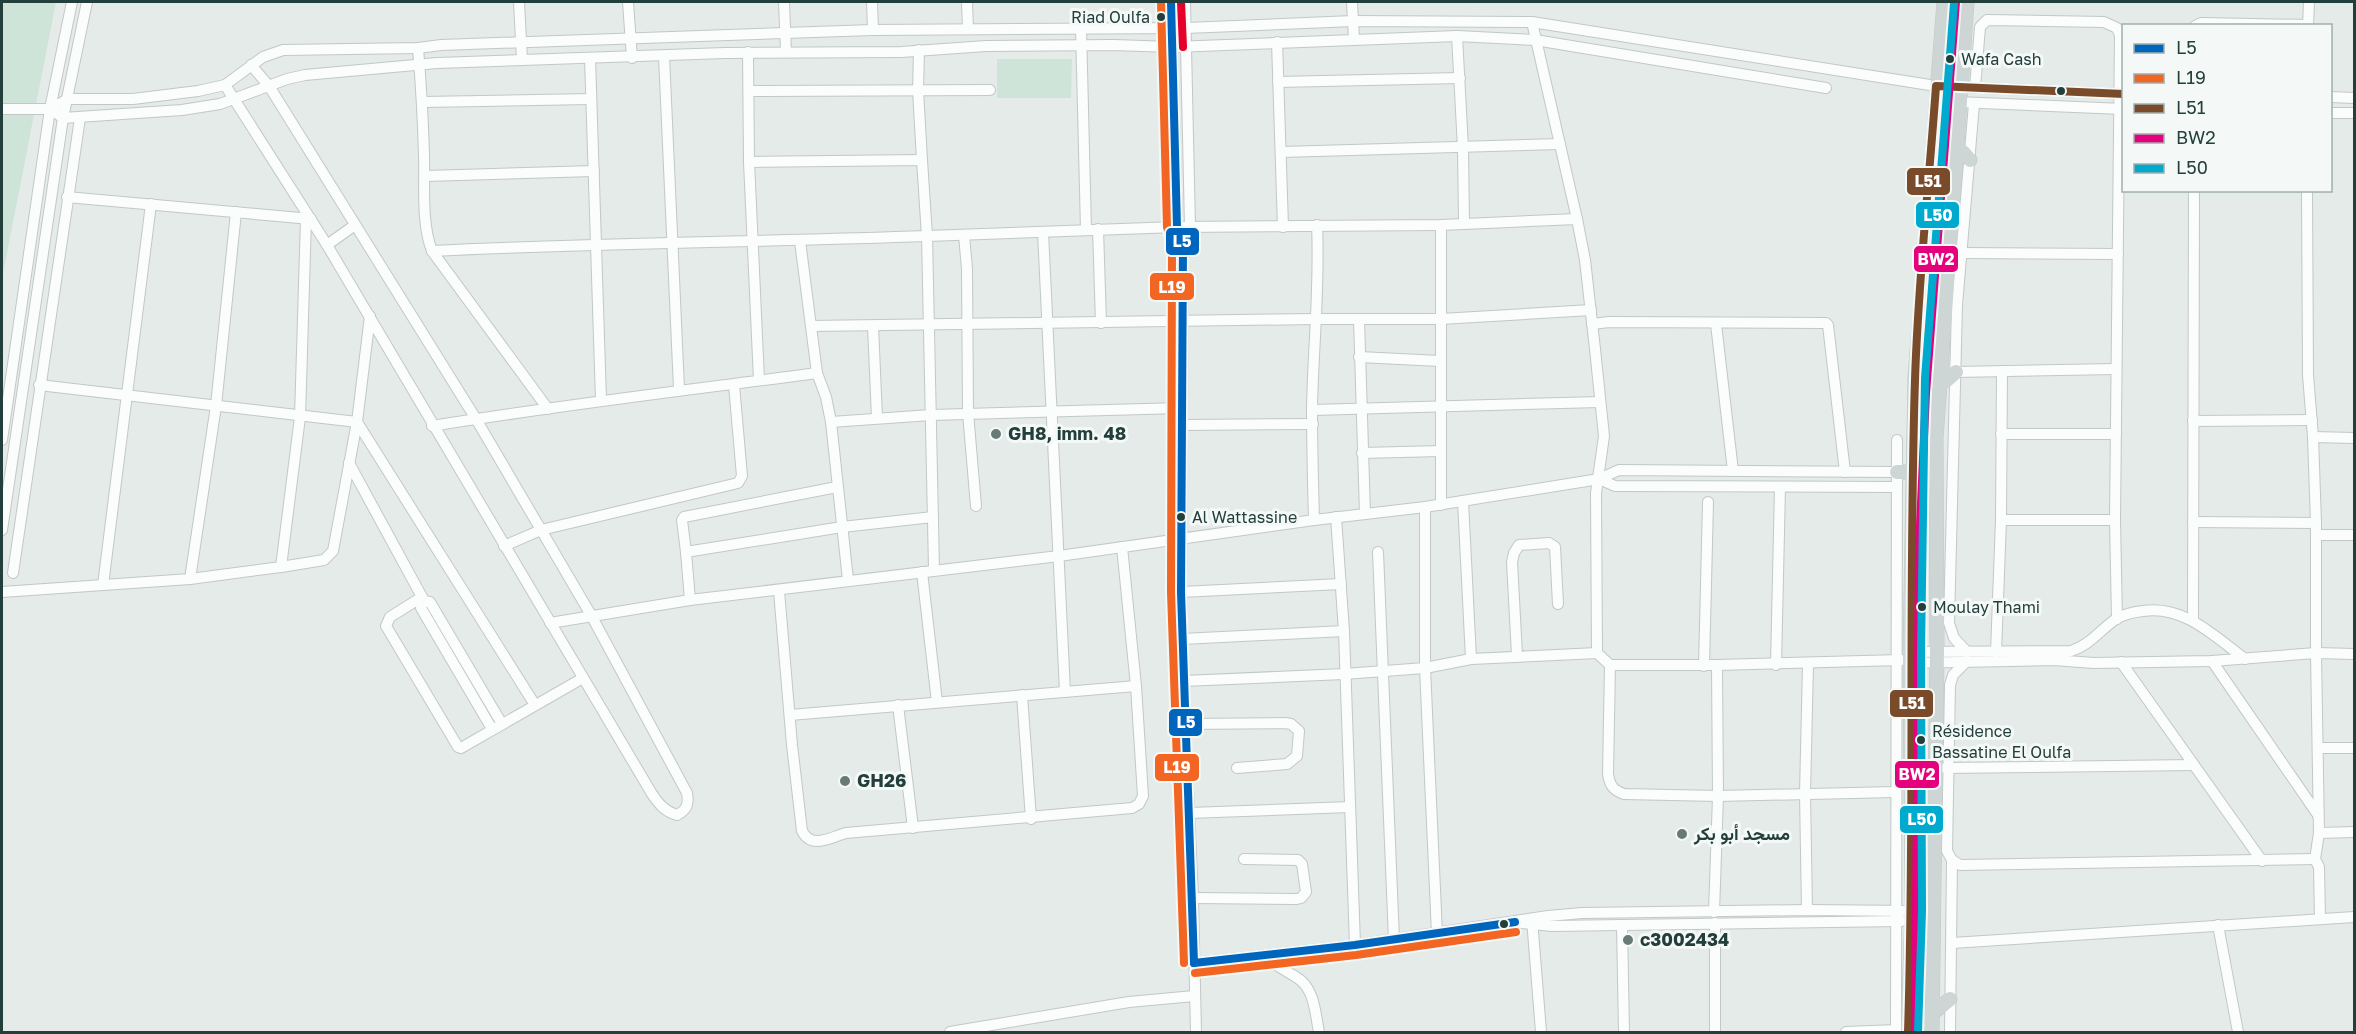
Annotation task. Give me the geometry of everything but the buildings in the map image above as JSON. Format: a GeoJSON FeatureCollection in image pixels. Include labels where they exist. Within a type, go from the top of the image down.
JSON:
{"type":"FeatureCollection","features":[{"type":"Feature","properties":{"kind":"main road"},"geometry":{"type":"LineString","coordinates":[[1900,1032],[1912,916],[1907,659],[1915,378],[1944,2]]}},
{"type":"Feature","properties":{"kind":"main road"},"geometry":{"type":"LineString","coordinates":[[1932,1032],[1942,768],[1937,657],[1936,439],[1956,148],[1969,87],[1967,2]]}},
{"type":"Feature","properties":{"kind":"main road"},"geometry":{"type":"LineString","coordinates":[[1956,148],[1970,160]]}},
{"type":"Feature","properties":{"kind":"main road"},"geometry":{"type":"LineString","coordinates":[[1938,384],[1956,372]]}},
{"type":"Feature","properties":{"kind":"main road"},"geometry":{"type":"LineString","coordinates":[[1897,472],[1912,472]]}},
{"type":"Feature","properties":{"kind":"main road"},"geometry":{"type":"LineString","coordinates":[[1932,1014],[1950,999]]}},
{"type":"Feature","properties":{"kind":"street"},"geometry":{"type":"LineString","coordinates":[[2,440],[50,109],[72,2]]}},
{"type":"Feature","properties":{"kind":"street"},"geometry":{"type":"LineString","coordinates":[[2,530],[63,118],[87,2]]}},
{"type":"Feature","properties":{"kind":"street"},"geometry":{"type":"LineString","coordinates":[[519,2],[522,60]]}},
{"type":"Feature","properties":{"kind":"street"},"geometry":{"type":"LineString","coordinates":[[628,2],[632,58]]}},
{"type":"Feature","properties":{"kind":"street"},"geometry":{"type":"LineString","coordinates":[[784,2],[786,52]]}},
{"type":"Feature","properties":{"kind":"street"},"geometry":{"type":"LineString","coordinates":[[872,2],[873,30]]}},
{"type":"Feature","properties":{"kind":"street"},"geometry":{"type":"LineString","coordinates":[[967,2],[968,28]]}},
{"type":"Feature","properties":{"kind":"street"},"geometry":{"type":"LineString","coordinates":[[1171,2],[1177,227],[1183,243],[1181,592],[1196,1032]]}},
{"type":"Feature","properties":{"kind":"street"},"geometry":{"type":"LineString","coordinates":[[1183,243],[1190,227],[1185,2]]}},
{"type":"Feature","properties":{"kind":"street"},"geometry":{"type":"LineString","coordinates":[[1352,2],[1354,39]]}},
{"type":"Feature","properties":{"kind":"street"},"geometry":{"type":"LineString","coordinates":[[2308,24],[2309,2]]}},
{"type":"Feature","properties":{"kind":"street"},"geometry":{"type":"LineString","coordinates":[[1969,87],[1980,27],[1984,22],[1990,20],[2104,22],[2117,28],[2120,35],[2115,520],[2117,619]]}},
{"type":"Feature","properties":{"kind":"street"},"geometry":{"type":"LineString","coordinates":[[2,109],[50,109],[68,99],[113,100],[155,97],[225,85],[263,57],[283,50],[418,48],[441,45],[630,37],[873,30],[1186,28],[1353,21],[1532,22],[1936,86],[2121,94]]}},
{"type":"Feature","properties":{"kind":"street"},"geometry":{"type":"LineString","coordinates":[[1532,22],[1585,260],[1604,436],[1596,493],[1597,653]]}},
{"type":"Feature","properties":{"kind":"street"},"geometry":{"type":"LineString","coordinates":[[2199,24],[2254,24]]}},
{"type":"Feature","properties":{"kind":"street"},"geometry":{"type":"LineString","coordinates":[[1081,28],[1086,230]]}},
{"type":"Feature","properties":{"kind":"street"},"geometry":{"type":"LineString","coordinates":[[50,109],[63,118],[182,110],[235,100],[268,86],[305,75],[522,60],[632,58],[748,52],[901,52],[986,46],[1173,47],[1457,36],[1535,40],[1826,88]]}},
{"type":"Feature","properties":{"kind":"street"},"geometry":{"type":"LineString","coordinates":[[1457,36],[1463,148],[1464,223]]}},
{"type":"Feature","properties":{"kind":"street"},"geometry":{"type":"LineString","coordinates":[[1277,42],[1283,226]]}},
{"type":"Feature","properties":{"kind":"street"},"geometry":{"type":"LineString","coordinates":[[418,48],[423,102],[428,237],[432,251],[548,409]]}},
{"type":"Feature","properties":{"kind":"street"},"geometry":{"type":"LineString","coordinates":[[918,50],[918,90],[927,236],[934,569]]}},
{"type":"Feature","properties":{"kind":"street"},"geometry":{"type":"LineString","coordinates":[[748,52],[759,380]]}},
{"type":"Feature","properties":{"kind":"street"},"geometry":{"type":"LineString","coordinates":[[1716,69],[1718,52]]}},
{"type":"Feature","properties":{"kind":"street"},"geometry":{"type":"LineString","coordinates":[[664,56],[679,389]]}},
{"type":"Feature","properties":{"kind":"street"},"geometry":{"type":"LineString","coordinates":[[590,58],[602,400]]}},
{"type":"Feature","properties":{"kind":"street"},"geometry":{"type":"LineString","coordinates":[[225,85],[370,316],[432,426],[662,807],[677,815],[683,812],[688,802],[687,793],[591,615],[476,419],[268,86],[251,65]]}},
{"type":"Feature","properties":{"kind":"street"},"geometry":{"type":"LineString","coordinates":[[1278,82],[1460,78]]}},
{"type":"Feature","properties":{"kind":"street"},"geometry":{"type":"LineString","coordinates":[[749,91],[990,90]]}},
{"type":"Feature","properties":{"kind":"street"},"geometry":{"type":"LineString","coordinates":[[2332,97],[2355,98]]}},
{"type":"Feature","properties":{"kind":"street"},"geometry":{"type":"LineString","coordinates":[[423,102],[591,99]]}},
{"type":"Feature","properties":{"kind":"street"},"geometry":{"type":"LineString","coordinates":[[1935,101],[2121,109]]}},
{"type":"Feature","properties":{"kind":"street"},"geometry":{"type":"LineString","coordinates":[[1967,103],[1970,160],[1957,305],[1949,623],[1954,638],[1967,657]]}},
{"type":"Feature","properties":{"kind":"street"},"geometry":{"type":"LineString","coordinates":[[2332,113],[2355,113]]}},
{"type":"Feature","properties":{"kind":"street"},"geometry":{"type":"LineString","coordinates":[[13,573],[80,118]]}},
{"type":"Feature","properties":{"kind":"street"},"geometry":{"type":"LineString","coordinates":[[1281,152],[1560,144]]}},
{"type":"Feature","properties":{"kind":"street"},"geometry":{"type":"LineString","coordinates":[[750,162],[922,160]]}},
{"type":"Feature","properties":{"kind":"street"},"geometry":{"type":"LineString","coordinates":[[424,176],[594,171]]}},
{"type":"Feature","properties":{"kind":"street"},"geometry":{"type":"LineString","coordinates":[[2193,620],[2194,192]]}},
{"type":"Feature","properties":{"kind":"street"},"geometry":{"type":"LineString","coordinates":[[2307,192],[2308,375],[2316,529],[2319,833],[2315,859],[2319,867],[2320,919]]}},
{"type":"Feature","properties":{"kind":"street"},"geometry":{"type":"LineString","coordinates":[[67,197],[309,219]]}},
{"type":"Feature","properties":{"kind":"street"},"geometry":{"type":"LineString","coordinates":[[103,585],[151,204]]}},
{"type":"Feature","properties":{"kind":"street"},"geometry":{"type":"LineString","coordinates":[[190,579],[216,406],[236,212]]}},
{"type":"Feature","properties":{"kind":"street"},"geometry":{"type":"LineString","coordinates":[[281,567],[300,417],[309,219]]}},
{"type":"Feature","properties":{"kind":"street"},"geometry":{"type":"LineString","coordinates":[[432,251],[596,243],[800,240],[1177,227],[1441,225],[1577,219]]}},
{"type":"Feature","properties":{"kind":"street"},"geometry":{"type":"LineString","coordinates":[[327,245],[355,225]]}},
{"type":"Feature","properties":{"kind":"street"},"geometry":{"type":"LineString","coordinates":[[1314,520],[1312,410],[1315,319],[1319,289],[1317,225]]}},
{"type":"Feature","properties":{"kind":"street"},"geometry":{"type":"LineString","coordinates":[[1441,225],[1441,505]]}},
{"type":"Feature","properties":{"kind":"street"},"geometry":{"type":"LineString","coordinates":[[1098,229],[1101,323]]}},
{"type":"Feature","properties":{"kind":"street"},"geometry":{"type":"LineString","coordinates":[[1043,232],[1065,692]]}},
{"type":"Feature","properties":{"kind":"street"},"geometry":{"type":"LineString","coordinates":[[964,235],[968,413],[976,506]]}},
{"type":"Feature","properties":{"kind":"street"},"geometry":{"type":"LineString","coordinates":[[800,240],[817,373],[826,397],[831,422],[848,580]]}},
{"type":"Feature","properties":{"kind":"street"},"geometry":{"type":"LineString","coordinates":[[1961,253],[2118,254]]}},
{"type":"Feature","properties":{"kind":"street"},"geometry":{"type":"LineString","coordinates":[[811,326],[1315,319],[1441,320],[1591,310]]}},
{"type":"Feature","properties":{"kind":"street"},"geometry":{"type":"LineString","coordinates":[[2,592],[190,579],[324,560],[330,555],[357,422],[370,316]]}},
{"type":"Feature","properties":{"kind":"street"},"geometry":{"type":"LineString","coordinates":[[1359,319],[1365,514]]}},
{"type":"Feature","properties":{"kind":"street"},"geometry":{"type":"LineString","coordinates":[[1592,324],[1609,322],[1826,323],[1845,472]]}},
{"type":"Feature","properties":{"kind":"street"},"geometry":{"type":"LineString","coordinates":[[1716,324],[1733,471]]}},
{"type":"Feature","properties":{"kind":"street"},"geometry":{"type":"LineString","coordinates":[[873,326],[877,418]]}},
{"type":"Feature","properties":{"kind":"street"},"geometry":{"type":"LineString","coordinates":[[1359,357],[1440,361]]}},
{"type":"Feature","properties":{"kind":"street"},"geometry":{"type":"LineString","coordinates":[[1956,372],[2116,369]]}},
{"type":"Feature","properties":{"kind":"street"},"geometry":{"type":"LineString","coordinates":[[1996,652],[2001,519],[2002,371]]}},
{"type":"Feature","properties":{"kind":"street"},"geometry":{"type":"LineString","coordinates":[[432,426],[679,389],[734,385],[817,373]]}},
{"type":"Feature","properties":{"kind":"street"},"geometry":{"type":"LineString","coordinates":[[39,385],[357,422]]}},
{"type":"Feature","properties":{"kind":"street"},"geometry":{"type":"LineString","coordinates":[[504,546],[540,530],[738,483],[742,476],[734,385]]}},
{"type":"Feature","properties":{"kind":"street"},"geometry":{"type":"LineString","coordinates":[[1312,410],[1600,402]]}},
{"type":"Feature","properties":{"kind":"street"},"geometry":{"type":"LineString","coordinates":[[831,422],[968,413],[1181,408]]}},
{"type":"Feature","properties":{"kind":"street"},"geometry":{"type":"LineString","coordinates":[[2193,420],[2312,420]]}},
{"type":"Feature","properties":{"kind":"street"},"geometry":{"type":"LineString","coordinates":[[357,422],[535,705]]}},
{"type":"Feature","properties":{"kind":"street"},"geometry":{"type":"LineString","coordinates":[[1181,425],[1312,424]]}},
{"type":"Feature","properties":{"kind":"street"},"geometry":{"type":"LineString","coordinates":[[2001,434],[2116,434]]}},
{"type":"Feature","properties":{"kind":"street"},"geometry":{"type":"LineString","coordinates":[[2313,438],[2355,438]]}},
{"type":"Feature","properties":{"kind":"street"},"geometry":{"type":"LineString","coordinates":[[1846,1032],[1900,1032],[1896,916],[1896,792],[1907,659],[1897,487],[1897,440]]}},
{"type":"Feature","properties":{"kind":"street"},"geometry":{"type":"LineString","coordinates":[[1362,453],[1441,451]]}},
{"type":"Feature","properties":{"kind":"street"},"geometry":{"type":"LineString","coordinates":[[349,463],[423,599],[430,603],[497,726]]}},
{"type":"Feature","properties":{"kind":"street"},"geometry":{"type":"LineString","coordinates":[[550,623],[690,600],[779,591],[934,569],[1059,556],[1181,537],[1441,505],[1599,479],[1619,470],[1897,472]]}},
{"type":"Feature","properties":{"kind":"street"},"geometry":{"type":"LineString","coordinates":[[1599,479],[1615,486],[1897,487]]}},
{"type":"Feature","properties":{"kind":"street"},"geometry":{"type":"LineString","coordinates":[[1776,664],[1780,487]]}},
{"type":"Feature","properties":{"kind":"street"},"geometry":{"type":"LineString","coordinates":[[690,600],[682,520],[685,516],[837,488]]}},
{"type":"Feature","properties":{"kind":"street"},"geometry":{"type":"LineString","coordinates":[[1463,501],[1471,658]]}},
{"type":"Feature","properties":{"kind":"street"},"geometry":{"type":"LineString","coordinates":[[1704,666],[1708,502]]}},
{"type":"Feature","properties":{"kind":"street"},"geometry":{"type":"LineString","coordinates":[[1425,507],[1425,668],[1437,934]]}},
{"type":"Feature","properties":{"kind":"street"},"geometry":{"type":"LineString","coordinates":[[686,552],[842,527],[933,517]]}},
{"type":"Feature","properties":{"kind":"street"},"geometry":{"type":"LineString","coordinates":[[1336,517],[1344,631],[1355,945]]}},
{"type":"Feature","properties":{"kind":"street"},"geometry":{"type":"LineString","coordinates":[[2001,519],[2115,520]]}},
{"type":"Feature","properties":{"kind":"street"},"geometry":{"type":"LineString","coordinates":[[2193,522],[2316,529],[2355,535]]}},
{"type":"Feature","properties":{"kind":"street"},"geometry":{"type":"LineString","coordinates":[[1517,655],[1512,562],[1519,545],[1549,543],[1555,547],[1558,604]]}},
{"type":"Feature","properties":{"kind":"street"},"geometry":{"type":"LineString","coordinates":[[779,591],[802,831],[805,837],[816,842],[846,833],[1031,819],[1132,808],[1139,804],[1143,796],[1136,686],[1122,547]]}},
{"type":"Feature","properties":{"kind":"street"},"geometry":{"type":"LineString","coordinates":[[1378,552],[1394,940]]}},
{"type":"Feature","properties":{"kind":"street"},"geometry":{"type":"LineString","coordinates":[[922,572],[937,702]]}},
{"type":"Feature","properties":{"kind":"street"},"geometry":{"type":"LineString","coordinates":[[1181,592],[1341,584]]}},
{"type":"Feature","properties":{"kind":"street"},"geometry":{"type":"LineString","coordinates":[[423,599],[390,617],[386,626],[455,745],[461,747],[583,678]]}},
{"type":"Feature","properties":{"kind":"street"},"geometry":{"type":"LineString","coordinates":[[2245,659],[2193,620],[2178,613],[2151,610],[2117,619],[2080,649],[1996,652],[1967,657],[1953,675],[1950,685],[1942,768],[1947,851],[1952,860],[1960,865],[2315,859]]}},
{"type":"Feature","properties":{"kind":"street"},"geometry":{"type":"LineString","coordinates":[[1182,639],[1344,631]]}},
{"type":"Feature","properties":{"kind":"street"},"geometry":{"type":"LineString","coordinates":[[1183,681],[1344,674],[1425,668],[1471,658],[1597,653],[1610,665],[1704,666],[1808,664],[1937,657],[2121,662],[2211,661],[2316,653],[2355,654]]}},
{"type":"Feature","properties":{"kind":"street"},"geometry":{"type":"LineString","coordinates":[[2211,661],[2318,815]]}},
{"type":"Feature","properties":{"kind":"street"},"geometry":{"type":"LineString","coordinates":[[2121,662],[2262,861]]}},
{"type":"Feature","properties":{"kind":"street"},"geometry":{"type":"LineString","coordinates":[[1807,910],[1805,794],[1808,664]]}},
{"type":"Feature","properties":{"kind":"street"},"geometry":{"type":"LineString","coordinates":[[1610,665],[1608,774],[1612,788],[1624,794],[1718,796],[1896,792]]}},
{"type":"Feature","properties":{"kind":"street"},"geometry":{"type":"LineString","coordinates":[[1715,1032],[1717,665]]}},
{"type":"Feature","properties":{"kind":"street"},"geometry":{"type":"LineString","coordinates":[[790,715],[1136,686]]}},
{"type":"Feature","properties":{"kind":"street"},"geometry":{"type":"LineString","coordinates":[[1022,695],[1031,819]]}},
{"type":"Feature","properties":{"kind":"street"},"geometry":{"type":"LineString","coordinates":[[898,705],[913,828]]}},
{"type":"Feature","properties":{"kind":"street"},"geometry":{"type":"LineString","coordinates":[[1185,724],[1285,723],[1291,724],[1299,731],[1297,756],[1290,762],[1237,768]]}},
{"type":"Feature","properties":{"kind":"street"},"geometry":{"type":"LineString","coordinates":[[2318,748],[2355,748]]}},
{"type":"Feature","properties":{"kind":"street"},"geometry":{"type":"LineString","coordinates":[[1942,768],[2194,765]]}},
{"type":"Feature","properties":{"kind":"street"},"geometry":{"type":"LineString","coordinates":[[1189,813],[1350,807]]}},
{"type":"Feature","properties":{"kind":"street"},"geometry":{"type":"LineString","coordinates":[[2319,833],[2355,832]]}},
{"type":"Feature","properties":{"kind":"street"},"geometry":{"type":"LineString","coordinates":[[1193,898],[1297,899],[1306,892],[1302,864],[1298,860],[1244,858]]}},
{"type":"Feature","properties":{"kind":"street"},"geometry":{"type":"LineString","coordinates":[[1950,1032],[1952,860]]}},
{"type":"Feature","properties":{"kind":"street"},"geometry":{"type":"LineString","coordinates":[[1194,963],[1355,945],[1515,922],[1622,925],[1807,910],[1896,916]]}},
{"type":"Feature","properties":{"kind":"street"},"geometry":{"type":"LineString","coordinates":[[1532,922],[1582,913],[1714,918],[1912,916]]}},
{"type":"Feature","properties":{"kind":"street"},"geometry":{"type":"LineString","coordinates":[[1952,943],[2350,917],[2355,929]]}},
{"type":"Feature","properties":{"kind":"street"},"geometry":{"type":"LineString","coordinates":[[1532,922],[1541,1032]]}},
{"type":"Feature","properties":{"kind":"street"},"geometry":{"type":"LineString","coordinates":[[1622,925],[1624,1032]]}},
{"type":"Feature","properties":{"kind":"street"},"geometry":{"type":"LineString","coordinates":[[2218,925],[2238,1032]]}},
{"type":"Feature","properties":{"kind":"street"},"geometry":{"type":"LineString","coordinates":[[1264,955],[1273,964],[1298,978],[1309,989],[1319,1032]]}},
{"type":"Feature","properties":{"kind":"street"},"geometry":{"type":"LineString","coordinates":[[950,1032],[1129,1002],[1194,996]]}},
{"type":"Feature","properties":{"kind":"green space"},"geometry":{"type":"Polygon","coordinates":[[[2,2],[56,2],[2,279],[2,2]]]}},
{"type":"Feature","properties":{"kind":"green space"},"geometry":{"type":"Polygon","coordinates":[[[997,59],[1072,59],[1071,98],[997,98],[997,59]]]}},
{"type":"Feature","properties":{"kind":"transit line","name":"L19"},"geometry":{"type":"LineString","coordinates":[[1161,2],[1167,227],[1172,245],[1171,592],[1184,963]]}},
{"type":"Feature","properties":{"kind":"transit line","name":"L5"},"geometry":{"type":"LineString","coordinates":[[1171,2],[1177,227],[1183,243],[1181,592],[1194,963]]}},
{"type":"Feature","properties":{"kind":"transit line"},"geometry":{"type":"LineString","coordinates":[[1181,2],[1183,47]]}},
{"type":"Feature","properties":{"kind":"transit line","name":"BW2"},"geometry":{"type":"LineString","coordinates":[[1915,1032],[1919,547],[1926,393],[1956,2]]}},
{"type":"Feature","properties":{"kind":"transit line","name":"L50"},"geometry":{"type":"LineString","coordinates":[[1918,1032],[1922,911],[1921,652],[1925,378],[1954,3]]}},
{"type":"Feature","properties":{"kind":"transit line","name":"L51"},"geometry":{"type":"LineString","coordinates":[[1908,1032],[1916,343],[1936,86],[2122,94]]}},
{"type":"Feature","properties":{"kind":"transit line","name":"L5"},"geometry":{"type":"LineString","coordinates":[[1194,963],[1355,945],[1515,922]]}},
{"type":"Feature","properties":{"kind":"transit line","name":"L19"},"geometry":{"type":"LineString","coordinates":[[1195,973],[1356,955],[1516,932]]}},
{"type":"Feature","properties":{"kind":"place","name":"Riad Oulfa"},"geometry":{"type":"Point","coordinates":[1161,17]}},
{"type":"Feature","properties":{"kind":"place","name":"Wafa Cash"},"geometry":{"type":"Point","coordinates":[1950,59]}},
{"type":"Feature","properties":{"kind":"place","name":"GH8, imm. 48"},"geometry":{"type":"Point","coordinates":[996,434]}},
{"type":"Feature","properties":{"kind":"place","name":"Al Wattassine"},"geometry":{"type":"Point","coordinates":[1181,517]}},
{"type":"Feature","properties":{"kind":"place","name":"Moulay Thami"},"geometry":{"type":"Point","coordinates":[1922,607]}},
{"type":"Feature","properties":{"kind":"place","name":"Résidence Bassatine El Oulfa"},"geometry":{"type":"Point","coordinates":[1921,740]}},
{"type":"Feature","properties":{"kind":"place","name":"GH26"},"geometry":{"type":"Point","coordinates":[845,781]}},
{"type":"Feature","properties":{"kind":"place","name":"مسجد أبو بكر"},"geometry":{"type":"Point","coordinates":[1682,834]}},
{"type":"Feature","properties":{"kind":"place","name":"c3002434"},"geometry":{"type":"Point","coordinates":[1628,940]}}]}
